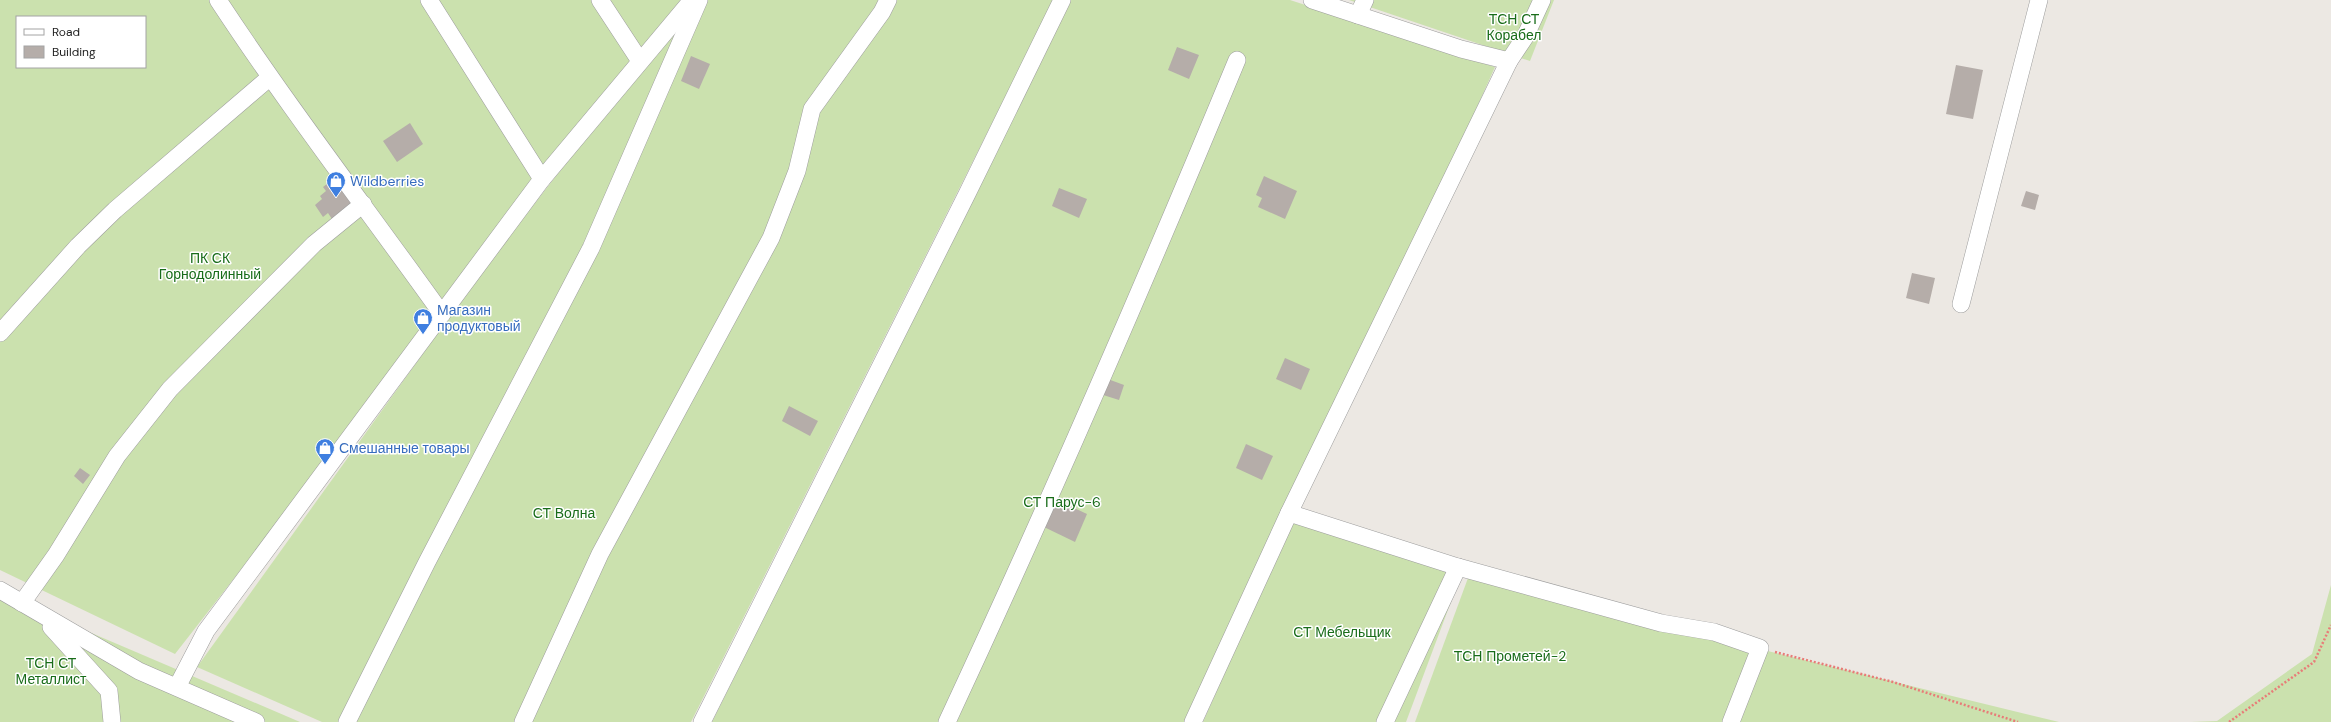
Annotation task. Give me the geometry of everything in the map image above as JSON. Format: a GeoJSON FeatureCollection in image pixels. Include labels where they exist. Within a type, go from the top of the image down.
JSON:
{"type":"FeatureCollection","features":[{"type":"Feature","properties":{"kind":"street"},"geometry":{"type":"LineString","coordinates":[[218,0],[269,78],[363,204],[442,314]]}},
{"type":"Feature","properties":{"kind":"street"},"geometry":{"type":"LineString","coordinates":[[429,0],[542,179]]}},
{"type":"Feature","properties":{"kind":"street"},"geometry":{"type":"LineString","coordinates":[[600,0],[640,61]]}},
{"type":"Feature","properties":{"kind":"street"},"geometry":{"type":"LineString","coordinates":[[177,687],[206,631],[542,179],[692,0]]}},
{"type":"Feature","properties":{"kind":"street"},"geometry":{"type":"LineString","coordinates":[[347,722],[430,555],[591,248],[699,0]]}},
{"type":"Feature","properties":{"kind":"street"},"geometry":{"type":"LineString","coordinates":[[523,722],[600,554],[771,238],[797,171],[812,109],[882,12],[888,0]]}},
{"type":"Feature","properties":{"kind":"street"},"geometry":{"type":"LineString","coordinates":[[702,722],[1062,0]]}},
{"type":"Feature","properties":{"kind":"street"},"geometry":{"type":"LineString","coordinates":[[1312,0],[1361,8],[1462,49],[1509,61]]}},
{"type":"Feature","properties":{"kind":"street"},"geometry":{"type":"LineString","coordinates":[[1193,722],[1289,514],[1509,61],[1524,36],[1542,0]]}},
{"type":"Feature","properties":{"kind":"street"},"geometry":{"type":"LineString","coordinates":[[1961,304],[2039,0]]}},
{"type":"Feature","properties":{"kind":"street"},"geometry":{"type":"LineString","coordinates":[[947,722],[1025,555],[1165,233],[1237,60]]}},
{"type":"Feature","properties":{"kind":"street"},"geometry":{"type":"LineString","coordinates":[[0,333],[78,246],[115,210],[269,78]]}},
{"type":"Feature","properties":{"kind":"street"},"geometry":{"type":"LineString","coordinates":[[22,603],[56,555],[117,456],[170,389],[314,244],[363,204]]}},
{"type":"Feature","properties":{"kind":"street"},"geometry":{"type":"LineString","coordinates":[[1289,514],[1458,567],[1661,623],[1714,632],[1760,648],[1731,722]]}},
{"type":"Feature","properties":{"kind":"street"},"geometry":{"type":"LineString","coordinates":[[1385,722],[1458,567]]}},
{"type":"Feature","properties":{"kind":"street"},"geometry":{"type":"LineString","coordinates":[[0,590],[40,615],[139,671],[256,722]]}},
{"type":"Feature","properties":{"kind":"street"},"geometry":{"type":"LineString","coordinates":[[40,615],[109,690],[112,722]]}},
{"type":"Feature","properties":{"kind":"path"},"geometry":{"type":"LineString","coordinates":[[2229,722],[2314,662],[2331,625]]}},
{"type":"Feature","properties":{"kind":"path"},"geometry":{"type":"LineString","coordinates":[[1760,648],[1893,682],[2018,722]]}},
{"type":"Feature","properties":{"kind":"green space","name":"ПК СК Горнодолинный"},"geometry":{"type":"Polygon","coordinates":[[[0,0],[685,0],[175,654],[0,570],[0,0]]]}},
{"type":"Feature","properties":{"kind":"green space","name":"СТ Волна"},"geometry":{"type":"Polygon","coordinates":[[[692,0],[1054,0],[691,722],[322,722],[197,667],[481,273],[692,0]]]}},
{"type":"Feature","properties":{"kind":"green space","name":"СТ Парус-6"},"geometry":{"type":"Polygon","coordinates":[[[1070,0],[1290,0],[1495,67],[1200,722],[712,722],[1070,0]]]}},
{"type":"Feature","properties":{"kind":"green space","name":"ТСН СТ Корабел"},"geometry":{"type":"Polygon","coordinates":[[[1349,0],[1554,0],[1530,61],[1349,0]]]}},
{"type":"Feature","properties":{"kind":"green space","name":"СТ Мебельщик"},"geometry":{"type":"Polygon","coordinates":[[[1292,521],[1461,575],[1406,722],[1203,722],[1292,521]]]}},
{"type":"Feature","properties":{"kind":"green space","name":"ТСН Прометей-2"},"geometry":{"type":"Polygon","coordinates":[[[1468,578],[2059,722],[1415,722],[1468,578]]]}},
{"type":"Feature","properties":{"kind":"green space"},"geometry":{"type":"Polygon","coordinates":[[[2331,585],[2331,722],[2191,722],[2217,721],[2312,654],[2331,585]]]}},
{"type":"Feature","properties":{"kind":"green space","name":"ТСН СТ Металлист"},"geometry":{"type":"Polygon","coordinates":[[[0,594],[300,722],[0,722],[0,594]]]}},
{"type":"Feature","properties":{"kind":"building"},"geometry":{"type":"Polygon","coordinates":[[[1177,47],[1199,55],[1189,79],[1168,70],[1177,47]]]}},
{"type":"Feature","properties":{"kind":"building"},"geometry":{"type":"Polygon","coordinates":[[[691,56],[710,64],[699,89],[681,81],[691,56]]]}},
{"type":"Feature","properties":{"kind":"building"},"geometry":{"type":"Polygon","coordinates":[[[1956,65],[1983,70],[1973,119],[1946,114],[1956,65]]]}},
{"type":"Feature","properties":{"kind":"building"},"geometry":{"type":"Polygon","coordinates":[[[410,123],[423,144],[397,162],[383,141],[410,123]]]}},
{"type":"Feature","properties":{"kind":"building"},"geometry":{"type":"Polygon","coordinates":[[[1264,176],[1297,191],[1285,219],[1258,207],[1262,198],[1256,195],[1264,176]]]}},
{"type":"Feature","properties":{"kind":"building","name":"Wildberries"},"geometry":{"type":"Polygon","coordinates":[[[336,177],[355,203],[332,219],[328,213],[323,217],[315,205],[322,199],[320,196],[326,191],[323,187],[336,177]]]}},
{"type":"Feature","properties":{"kind":"building"},"geometry":{"type":"Polygon","coordinates":[[[1059,188],[1087,199],[1079,218],[1052,206],[1059,188]]]}},
{"type":"Feature","properties":{"kind":"building"},"geometry":{"type":"Polygon","coordinates":[[[2026,191],[2039,195],[2035,210],[2021,206],[2026,191]]]}},
{"type":"Feature","properties":{"kind":"building"},"geometry":{"type":"Polygon","coordinates":[[[1912,273],[1935,278],[1929,304],[1906,298],[1912,273]]]}},
{"type":"Feature","properties":{"kind":"building"},"geometry":{"type":"Polygon","coordinates":[[[1285,358],[1310,369],[1301,390],[1276,379],[1285,358]]]}},
{"type":"Feature","properties":{"kind":"building"},"geometry":{"type":"Polygon","coordinates":[[[1105,378],[1124,385],[1119,400],[1100,394],[1105,378]]]}},
{"type":"Feature","properties":{"kind":"building"},"geometry":{"type":"Polygon","coordinates":[[[789,406],[818,421],[810,436],[782,421],[789,406]]]}},
{"type":"Feature","properties":{"kind":"building"},"geometry":{"type":"Polygon","coordinates":[[[1246,444],[1273,456],[1262,480],[1236,468],[1246,444]]]}},
{"type":"Feature","properties":{"kind":"building"},"geometry":{"type":"Polygon","coordinates":[[[80,468],[90,475],[83,484],[74,476],[80,468]]]}},
{"type":"Feature","properties":{"kind":"building"},"geometry":{"type":"Polygon","coordinates":[[[1057,500],[1087,514],[1075,542],[1044,527],[1057,500]]]}},
{"type":"Feature","properties":{"kind":"place","name":"Wildberries"},"geometry":{"type":"Point","coordinates":[336,198]}},
{"type":"Feature","properties":{"kind":"place","name":"Магазин продуктовый"},"geometry":{"type":"Point","coordinates":[423,335]}},
{"type":"Feature","properties":{"kind":"place","name":"Смешанные товары"},"geometry":{"type":"Point","coordinates":[325,465]}}]}
